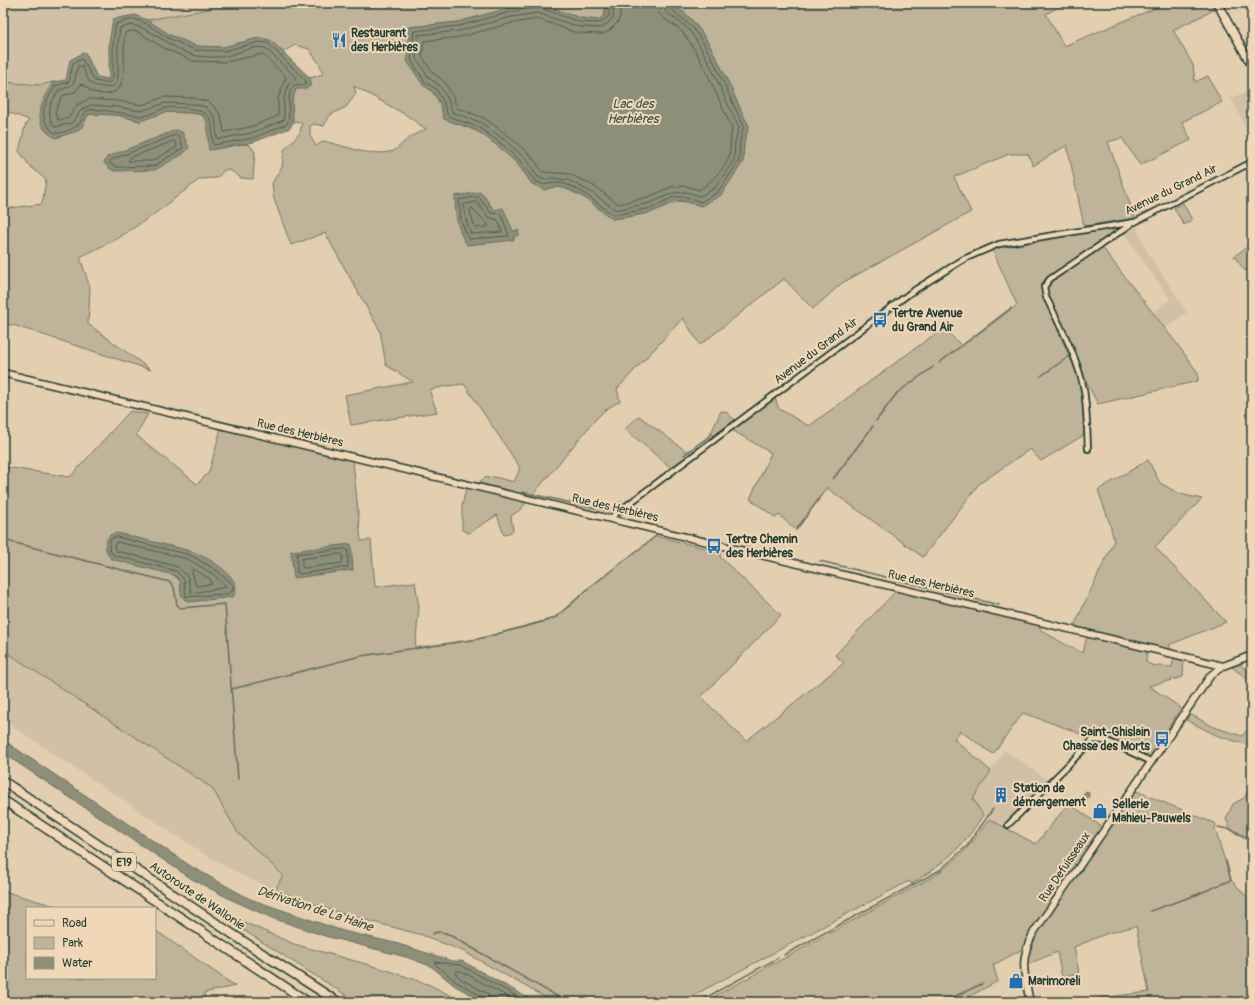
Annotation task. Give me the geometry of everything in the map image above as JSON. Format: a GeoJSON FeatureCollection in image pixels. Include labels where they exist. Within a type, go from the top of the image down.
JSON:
{"type":"FeatureCollection","features":[{"type":"Feature","properties":{"kind":"highway","name":"Autoroute de Wallonie"},"geometry":{"type":"LineString","coordinates":[[3,781],[246,943],[338,1002]]}},
{"type":"Feature","properties":{"kind":"highway","name":"E19"},"geometry":{"type":"LineString","coordinates":[[3,800],[308,1002]]}},
{"type":"Feature","properties":{"kind":"main road"},"geometry":{"type":"LineString","coordinates":[[1217,3],[1252,66]]}},
{"type":"Feature","properties":{"kind":"street","name":"Avenue du Grand Air"},"geometry":{"type":"LineString","coordinates":[[610,518],[898,302],[964,259],[999,244],[1135,222],[1252,162]]}},
{"type":"Feature","properties":{"kind":"street"},"geometry":{"type":"LineString","coordinates":[[1088,448],[1085,400],[1080,376],[1072,354],[1046,297],[1044,287],[1050,279],[1135,222]]}},
{"type":"Feature","properties":{"kind":"street","name":"Rue des Herbières"},"geometry":{"type":"LineString","coordinates":[[3,373],[1223,666]]}},
{"type":"Feature","properties":{"kind":"street","name":"Rue Defuisseaux"},"geometry":{"type":"LineString","coordinates":[[1030,1002],[1023,960],[1028,942],[1150,761],[1211,675],[1223,666],[1252,655]]}},
{"type":"Feature","properties":{"kind":"street"},"geometry":{"type":"LineString","coordinates":[[1008,825],[1093,740],[1107,741],[1150,761]]}},
{"type":"Feature","properties":{"kind":"shaded area"},"geometry":{"type":"Polygon","coordinates":[[[3,3],[209,3],[209,9],[147,20],[135,15],[109,43],[109,79],[97,78],[70,60],[66,80],[41,85],[3,82],[3,3]]]}},
{"type":"Feature","properties":{"kind":"shaded area"},"geometry":{"type":"Polygon","coordinates":[[[1252,90],[1252,131],[1249,133],[1231,98],[1252,90]]]}},
{"type":"Feature","properties":{"kind":"shaded area"},"geometry":{"type":"Polygon","coordinates":[[[1135,223],[1145,248],[1187,312],[1166,328],[1152,314],[1170,299],[1123,232],[1135,223]]]}},
{"type":"Feature","properties":{"kind":"shaded area"},"geometry":{"type":"Polygon","coordinates":[[[3,650],[212,788],[238,833],[283,875],[275,890],[243,876],[207,856],[3,720],[3,650]]]}},
{"type":"Feature","properties":{"kind":"shaded area"},"geometry":{"type":"Polygon","coordinates":[[[1004,750],[1051,782],[1008,825],[1002,823],[1000,825],[983,815],[973,799],[1004,750]]]}},
{"type":"Feature","properties":{"kind":"green space"},"geometry":{"type":"Polygon","coordinates":[[[209,3],[421,3],[424,7],[452,3],[605,3],[605,14],[599,20],[580,18],[541,4],[509,8],[458,22],[409,27],[423,85],[435,95],[444,119],[484,135],[500,147],[514,161],[532,184],[564,188],[587,199],[613,219],[649,213],[676,202],[692,203],[701,206],[743,162],[744,142],[749,126],[725,75],[705,38],[693,22],[679,10],[664,3],[1066,3],[1046,14],[1064,46],[1167,3],[1210,3],[1214,10],[1173,30],[1193,65],[1195,82],[1208,76],[1222,102],[1182,122],[1191,140],[1140,165],[1122,138],[1108,142],[1135,218],[1084,226],[1067,145],[1033,166],[1028,154],[1009,154],[954,177],[971,212],[842,283],[813,309],[784,279],[700,345],[683,318],[617,389],[620,401],[605,410],[594,421],[521,509],[511,516],[513,531],[504,535],[497,515],[469,533],[462,530],[462,506],[467,484],[475,486],[484,478],[495,477],[514,482],[519,471],[519,466],[464,384],[429,390],[437,412],[351,425],[345,395],[413,382],[386,365],[380,331],[325,233],[291,245],[274,199],[272,183],[282,167],[284,150],[300,133],[302,123],[293,122],[292,101],[296,89],[311,85],[310,78],[323,74],[320,65],[309,49],[295,45],[283,52],[270,40],[259,38],[223,47],[196,46],[170,35],[147,20],[209,9],[209,3]],[[354,86],[356,94],[346,107],[330,115],[324,126],[314,124],[310,126],[310,136],[316,146],[324,141],[364,152],[383,153],[394,151],[410,137],[426,129],[406,115],[354,86]]]}},
{"type":"Feature","properties":{"kind":"green space"},"geometry":{"type":"Polygon","coordinates":[[[3,82],[41,85],[53,82],[43,99],[83,126],[87,116],[91,114],[117,115],[140,121],[165,112],[202,115],[207,121],[209,150],[243,144],[250,145],[255,152],[253,179],[241,178],[230,170],[224,170],[217,178],[200,179],[153,215],[117,239],[80,257],[90,288],[88,324],[151,370],[13,325],[3,324],[3,209],[42,204],[46,180],[29,165],[19,151],[25,126],[29,120],[3,110],[3,82]]]}},
{"type":"Feature","properties":{"kind":"green space"},"geometry":{"type":"Polygon","coordinates":[[[1183,203],[1192,220],[1184,225],[1174,208],[1183,203]]]}},
{"type":"Feature","properties":{"kind":"green space"},"geometry":{"type":"Polygon","coordinates":[[[1112,228],[1114,234],[1050,277],[1042,286],[1043,296],[1077,374],[1082,393],[1084,435],[1041,461],[1030,449],[979,484],[923,557],[827,488],[796,530],[779,515],[776,518],[750,499],[771,453],[732,430],[775,398],[779,409],[809,426],[943,328],[962,346],[1017,305],[992,249],[1112,228]]]}},
{"type":"Feature","properties":{"kind":"green space"},"geometry":{"type":"Polygon","coordinates":[[[1252,244],[1252,266],[1245,271],[1234,256],[1252,244]]]}},
{"type":"Feature","properties":{"kind":"green space"},"geometry":{"type":"Polygon","coordinates":[[[1102,247],[1187,357],[1198,373],[1198,381],[1098,404],[1079,368],[1045,291],[1050,282],[1102,247]]]}},
{"type":"Feature","properties":{"kind":"green space"},"geometry":{"type":"Polygon","coordinates":[[[130,411],[148,414],[136,435],[197,484],[209,472],[221,428],[353,461],[361,541],[371,540],[375,587],[415,582],[419,607],[415,649],[478,639],[554,618],[590,587],[656,536],[721,552],[720,557],[781,615],[701,697],[746,741],[844,663],[835,655],[896,591],[1038,624],[1041,630],[1083,653],[1087,636],[1147,651],[1146,662],[1151,665],[1172,667],[1174,657],[1184,659],[1183,677],[1149,686],[1181,708],[1149,758],[1095,736],[1089,739],[1074,731],[1023,713],[993,754],[960,731],[954,739],[991,771],[973,799],[983,815],[968,837],[952,854],[911,884],[909,881],[681,1002],[553,1002],[463,951],[422,935],[336,912],[275,890],[283,875],[238,833],[212,788],[3,650],[3,428],[5,467],[70,477],[130,411]]]}},
{"type":"Feature","properties":{"kind":"green space"},"geometry":{"type":"Polygon","coordinates":[[[721,411],[726,412],[735,420],[671,468],[625,429],[639,416],[688,451],[706,439],[712,431],[721,411]]]}},
{"type":"Feature","properties":{"kind":"green space"},"geometry":{"type":"Polygon","coordinates":[[[1148,460],[1160,483],[1180,494],[1202,499],[1155,547],[1226,622],[1169,645],[1172,650],[1074,626],[1114,541],[1110,524],[1098,490],[1148,460]]]}},
{"type":"Feature","properties":{"kind":"green space"},"geometry":{"type":"Polygon","coordinates":[[[1240,664],[1252,675],[1252,683],[1232,667],[1240,664]]]}},
{"type":"Feature","properties":{"kind":"green space"},"geometry":{"type":"Polygon","coordinates":[[[1190,714],[1214,727],[1242,736],[1252,724],[1252,746],[1218,736],[1186,720],[1190,714]]]}},
{"type":"Feature","properties":{"kind":"green space"},"geometry":{"type":"Polygon","coordinates":[[[1252,785],[1252,841],[1249,842],[1231,830],[1226,819],[1233,804],[1244,798],[1252,785]]]}},
{"type":"Feature","properties":{"kind":"green space"},"geometry":{"type":"Polygon","coordinates":[[[1134,790],[1216,824],[1215,829],[1231,880],[1252,902],[1252,1002],[1083,1002],[1083,1000],[1149,992],[1136,926],[1108,933],[1074,947],[1079,973],[1062,977],[1057,952],[1026,965],[1026,959],[1033,938],[1134,790]]]}},
{"type":"Feature","properties":{"kind":"green space"},"geometry":{"type":"Polygon","coordinates":[[[1069,803],[1102,827],[1031,931],[1021,950],[993,965],[998,981],[959,1002],[704,1002],[934,876],[965,850],[989,819],[1036,844],[1069,803]]]}},
{"type":"Feature","properties":{"kind":"green space"},"geometry":{"type":"Polygon","coordinates":[[[3,891],[59,907],[26,907],[26,979],[156,979],[156,931],[235,986],[204,993],[206,1002],[3,1002],[3,891]]]}},
{"type":"Feature","properties":{"kind":"green space"},"geometry":{"type":"Polygon","coordinates":[[[232,917],[294,944],[387,970],[430,985],[463,1002],[357,1002],[229,921],[232,917]]]}},
{"type":"Feature","properties":{"kind":"water","name":"Lac des Herbières"},"geometry":{"type":"Polygon","coordinates":[[[605,3],[664,3],[670,4],[683,12],[695,24],[706,40],[749,126],[744,142],[743,162],[721,195],[701,206],[685,201],[674,201],[653,212],[613,219],[572,191],[554,187],[545,190],[532,184],[520,166],[478,131],[444,119],[440,102],[432,91],[423,85],[407,61],[409,27],[458,22],[509,8],[541,4],[580,18],[599,20],[605,14],[605,3]]]}},
{"type":"Feature","properties":{"kind":"water"},"geometry":{"type":"Polygon","coordinates":[[[135,15],[147,20],[170,35],[196,46],[223,47],[259,38],[270,40],[310,78],[311,85],[306,89],[296,89],[292,101],[293,122],[290,128],[254,142],[209,150],[207,121],[202,115],[191,113],[166,112],[140,121],[117,115],[91,114],[87,116],[83,126],[77,131],[56,138],[48,133],[40,120],[40,112],[45,97],[53,82],[66,80],[70,60],[85,52],[97,77],[109,79],[109,43],[113,19],[135,15]]]}},
{"type":"Feature","properties":{"kind":"water"},"geometry":{"type":"Polygon","coordinates":[[[176,130],[182,132],[189,148],[183,154],[155,170],[115,171],[110,169],[104,163],[107,157],[176,130]]]}},
{"type":"Feature","properties":{"kind":"water"},"geometry":{"type":"Polygon","coordinates":[[[481,192],[494,210],[503,208],[513,231],[518,230],[519,235],[514,236],[514,240],[467,245],[457,221],[455,196],[481,192]]]}},
{"type":"Feature","properties":{"kind":"water"},"geometry":{"type":"Polygon","coordinates":[[[117,533],[191,551],[206,558],[223,569],[235,583],[236,590],[233,597],[189,602],[182,596],[180,581],[174,575],[111,559],[106,550],[106,541],[110,535],[117,533]]]}},
{"type":"Feature","properties":{"kind":"water"},"geometry":{"type":"Polygon","coordinates":[[[351,544],[353,570],[294,578],[291,551],[351,544]]]}},
{"type":"Feature","properties":{"kind":"water"},"geometry":{"type":"Polygon","coordinates":[[[3,740],[192,867],[250,899],[343,931],[395,943],[452,961],[462,961],[535,1002],[485,1002],[455,986],[432,967],[425,964],[406,957],[325,936],[272,918],[232,900],[192,879],[3,753],[3,740]]]}},
{"type":"Feature","properties":{"kind":"water"},"geometry":{"type":"Polygon","coordinates":[[[1086,791],[1089,793],[1089,796],[1083,805],[1078,800],[1086,791]]]}},
{"type":"Feature","properties":{"kind":"waterway"},"geometry":{"type":"LineString","coordinates":[[939,363],[1011,308]]}},
{"type":"Feature","properties":{"kind":"waterway"},"geometry":{"type":"LineString","coordinates":[[1041,376],[1071,355]]}},
{"type":"Feature","properties":{"kind":"waterway"},"geometry":{"type":"LineString","coordinates":[[876,421],[897,393],[933,367]]}},
{"type":"Feature","properties":{"kind":"waterway"},"geometry":{"type":"LineString","coordinates":[[833,479],[873,426]]}},
{"type":"Feature","properties":{"kind":"waterway"},"geometry":{"type":"LineString","coordinates":[[684,455],[712,434]]}},
{"type":"Feature","properties":{"kind":"waterway"},"geometry":{"type":"LineString","coordinates":[[796,530],[827,488]]}},
{"type":"Feature","properties":{"kind":"waterway"},"geometry":{"type":"LineString","coordinates":[[522,492],[608,511],[621,502]]}},
{"type":"Feature","properties":{"kind":"waterway"},"geometry":{"type":"LineString","coordinates":[[232,689],[361,656],[478,639],[546,621],[558,616],[590,587],[656,536]]}},
{"type":"Feature","properties":{"kind":"waterway"},"geometry":{"type":"LineString","coordinates":[[3,540],[170,582],[174,587],[177,605],[181,608],[225,604],[238,779]]}},
{"type":"Feature","properties":{"kind":"waterway"},"geometry":{"type":"LineString","coordinates":[[820,561],[999,605]]}},
{"type":"Feature","properties":{"kind":"waterway"},"geometry":{"type":"LineString","coordinates":[[784,955],[940,870],[967,846],[993,809]]}},
{"type":"Feature","properties":{"kind":"waterway"},"geometry":{"type":"LineString","coordinates":[[1218,827],[1233,830],[1252,841]]}},
{"type":"Feature","properties":{"kind":"waterway"},"geometry":{"type":"LineString","coordinates":[[1150,911],[1196,895],[1231,880],[1226,861]]}},
{"type":"Feature","properties":{"kind":"waterway"},"geometry":{"type":"LineString","coordinates":[[433,934],[437,932],[446,933],[567,1002]]}},
{"type":"Feature","properties":{"kind":"waterway"},"geometry":{"type":"LineString","coordinates":[[698,1002],[778,958]]}},
{"type":"Feature","properties":{"kind":"waterway"},"geometry":{"type":"LineString","coordinates":[[942,1002],[982,984]]}},
{"type":"Feature","properties":{"kind":"place","name":"Restaurant des Herbières"},"geometry":{"type":"Point","coordinates":[339,40]}},
{"type":"Feature","properties":{"kind":"place","name":"Tertre Avenue du Grand Air"},"geometry":{"type":"Point","coordinates":[880,320]}},
{"type":"Feature","properties":{"kind":"place","name":"Tertre Chemin des Herbières"},"geometry":{"type":"Point","coordinates":[714,546]}},
{"type":"Feature","properties":{"kind":"place","name":"Saint-Ghislain Chasse des Morts"},"geometry":{"type":"Point","coordinates":[1162,739]}},
{"type":"Feature","properties":{"kind":"place","name":"Station de démergement"},"geometry":{"type":"Point","coordinates":[1001,795]}},
{"type":"Feature","properties":{"kind":"place","name":"Sellerie Mahieu-Pauwels"},"geometry":{"type":"Point","coordinates":[1100,811]}},
{"type":"Feature","properties":{"kind":"place","name":"Marimoreli"},"geometry":{"type":"Point","coordinates":[1016,981]}},
{"type":"Feature","properties":{"kind":"water label","name":"Dérivation de La Haine"},"geometry":{"type":"Point","coordinates":[315,909]}}]}
